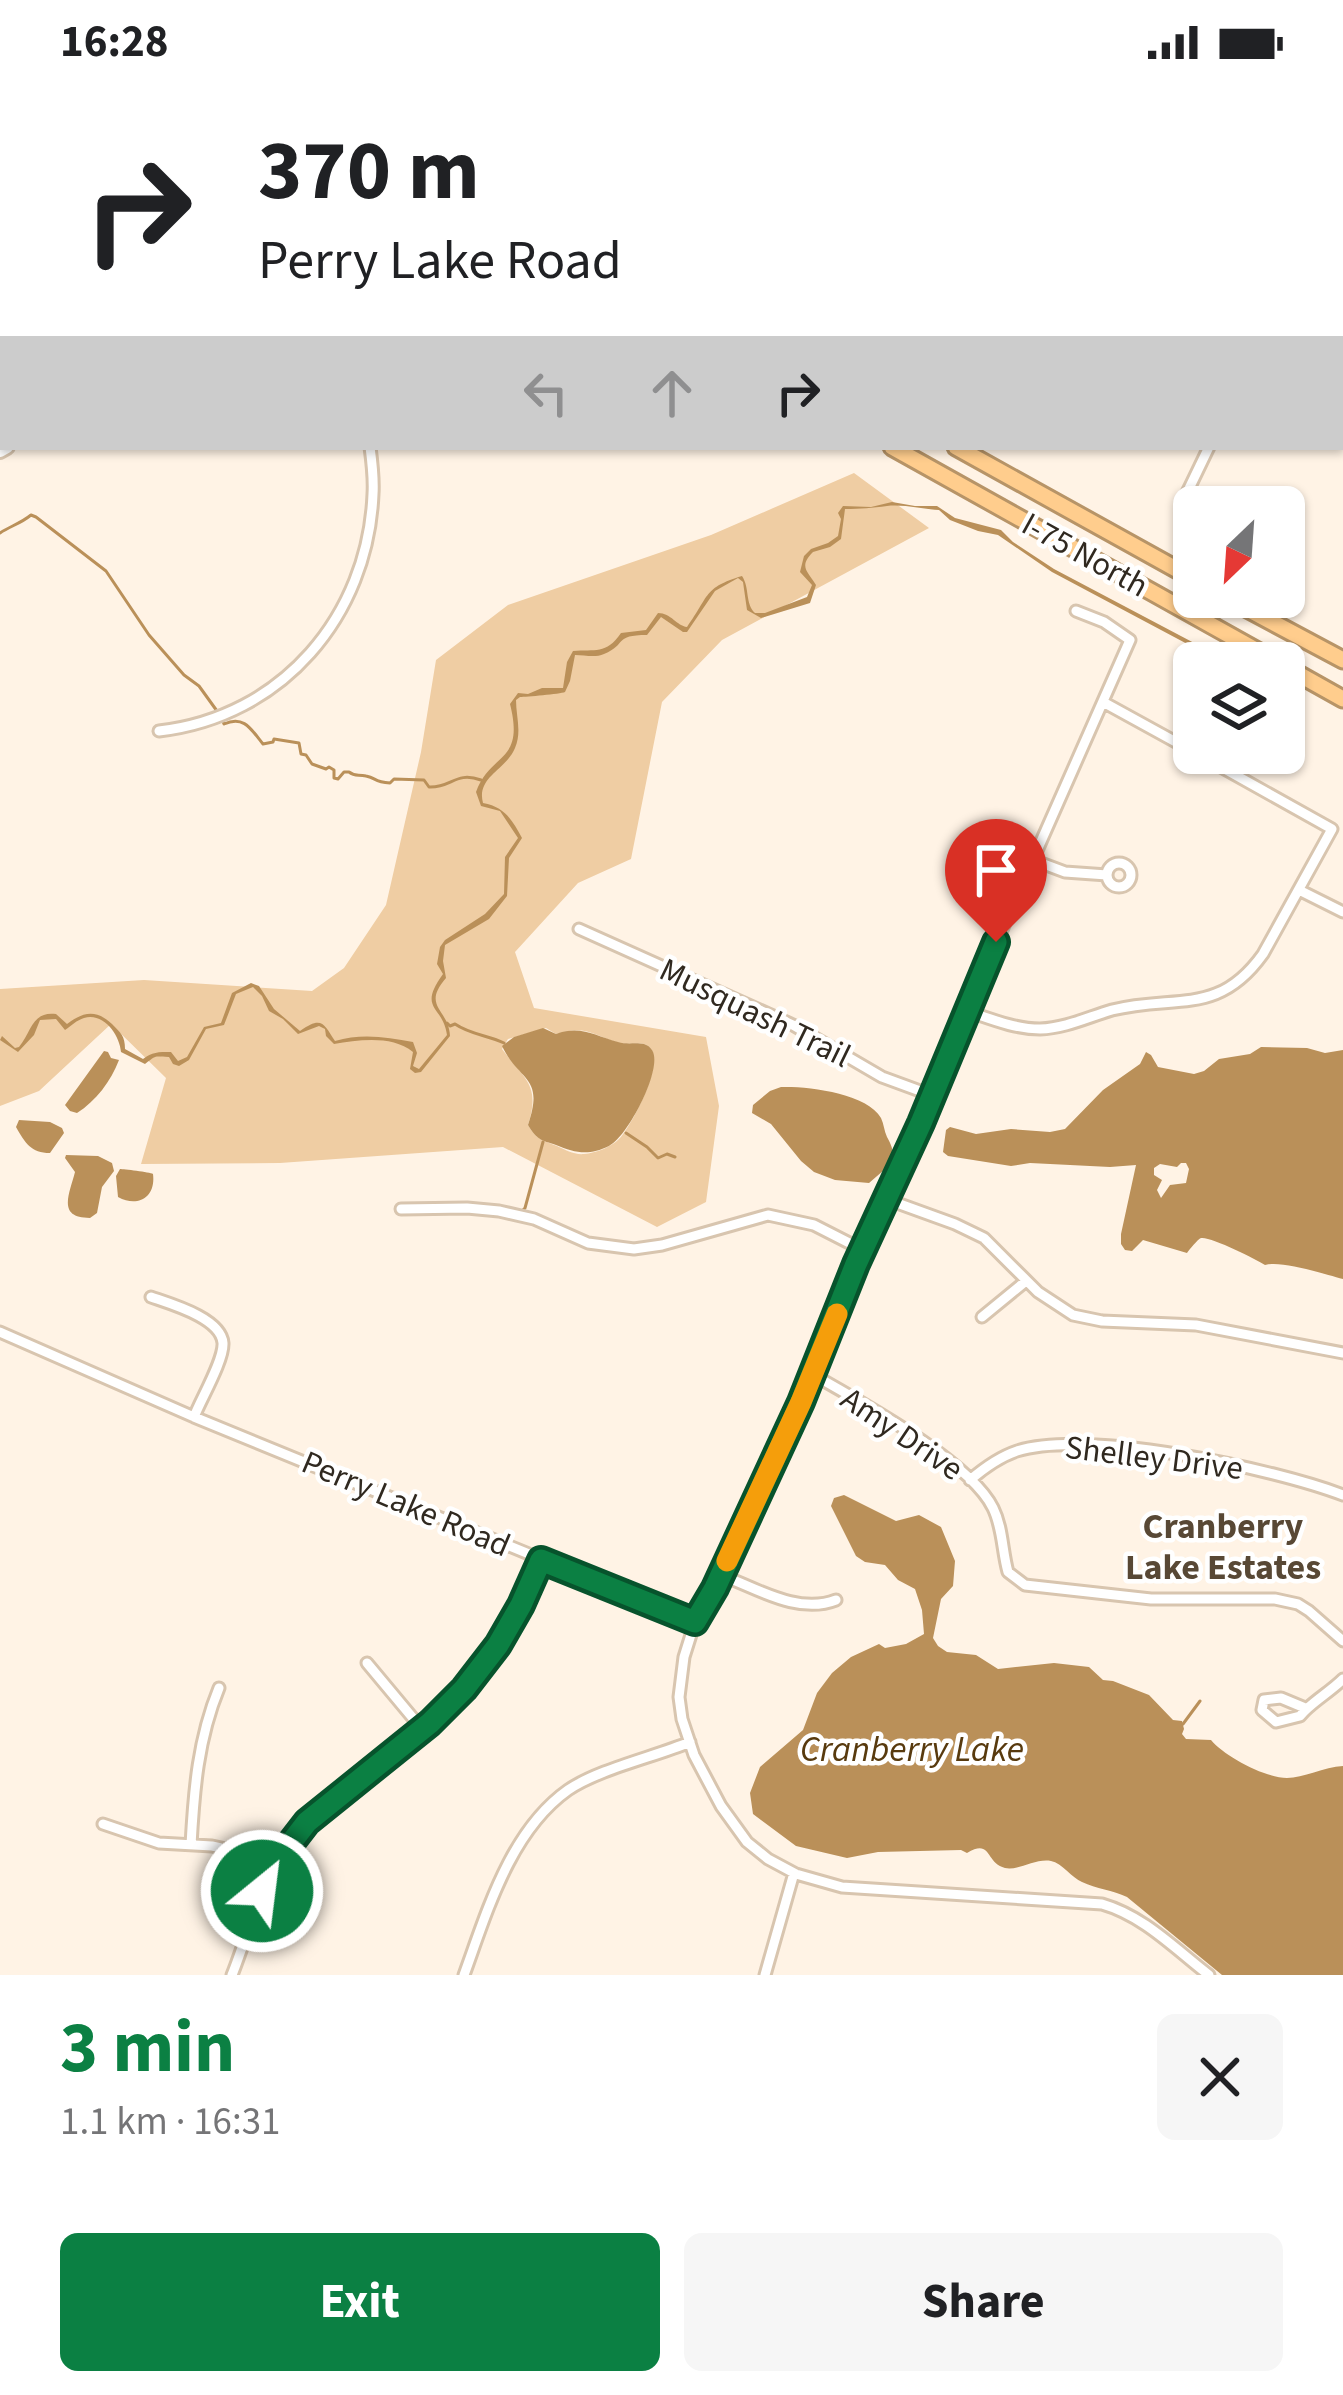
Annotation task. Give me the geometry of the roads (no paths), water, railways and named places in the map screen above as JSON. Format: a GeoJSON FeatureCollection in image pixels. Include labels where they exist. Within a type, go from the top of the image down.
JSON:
{"type":"FeatureCollection","features":[{"type":"Feature","properties":{"kind":"highway","name":"I-75 North"},"geometry":{"type":"LineString","coordinates":[[897,450],[1242,642]]}},
{"type":"Feature","properties":{"kind":"highway"},"geometry":{"type":"LineString","coordinates":[[961,450],[1173,567]]}},
{"type":"Feature","properties":{"kind":"highway"},"geometry":{"type":"LineString","coordinates":[[1265,618],[1343,660]]}},
{"type":"Feature","properties":{"kind":"highway","name":"I-75 North"},"geometry":{"type":"LineString","coordinates":[[1305,678],[1343,699]]}},
{"type":"Feature","properties":{"kind":"street"},"geometry":{"type":"LineString","coordinates":[[159,730],[226,716],[249,703],[302,665],[327,635],[364,548],[373,495],[370,450]]}},
{"type":"Feature","properties":{"kind":"street"},"geometry":{"type":"LineString","coordinates":[[1190,486],[1208,450]]}},
{"type":"Feature","properties":{"kind":"street"},"geometry":{"type":"LineString","coordinates":[[1076,611],[1130,640],[812,1374],[695,1622],[680,1680],[682,1719],[721,1806],[768,1859],[794,1873],[842,1887],[1106,1905],[1142,1922],[1209,1975]]}},
{"type":"Feature","properties":{"kind":"street"},"geometry":{"type":"LineString","coordinates":[[1103,701],[1173,740]]}},
{"type":"Feature","properties":{"kind":"street"},"geometry":{"type":"LineString","coordinates":[[968,1012],[1040,1029],[1128,1007],[1196,1001],[1232,987],[1252,970],[1332,829],[1234,774]]}},
{"type":"Feature","properties":{"kind":"street"},"geometry":{"type":"LineString","coordinates":[[1033,860],[1065,872],[1107,875]]}},
{"type":"Feature","properties":{"kind":"street"},"geometry":{"type":"LineString","coordinates":[[1299,890],[1343,912]]}},
{"type":"Feature","properties":{"kind":"street","name":"Musquash Trail"},"geometry":{"type":"LineString","coordinates":[[579,929],[793,1025],[882,1077],[931,1095]]}},
{"type":"Feature","properties":{"kind":"street"},"geometry":{"type":"LineString","coordinates":[[886,1199],[984,1238],[1060,1308],[1088,1319],[1196,1325],[1343,1353]]}},
{"type":"Feature","properties":{"kind":"street"},"geometry":{"type":"LineString","coordinates":[[401,1209],[499,1211],[534,1219],[588,1243],[634,1249],[768,1215],[814,1225],[863,1250]]}},
{"type":"Feature","properties":{"kind":"street"},"geometry":{"type":"LineString","coordinates":[[982,1317],[1026,1281]]}},
{"type":"Feature","properties":{"kind":"street"},"geometry":{"type":"LineString","coordinates":[[151,1297],[187,1310],[218,1329],[223,1343],[219,1360],[194,1417]]}},
{"type":"Feature","properties":{"kind":"street","name":"Perry Lake Road"},"geometry":{"type":"LineString","coordinates":[[0,1332],[194,1417],[695,1622]]}},
{"type":"Feature","properties":{"kind":"street","name":"Amy Drive"},"geometry":{"type":"LineString","coordinates":[[812,1374],[903,1429],[970,1480],[993,1508],[1008,1572],[1025,1586],[1151,1599],[1275,1599],[1298,1604],[1343,1641]]}},
{"type":"Feature","properties":{"kind":"street","name":"Shelley Drive"},"geometry":{"type":"LineString","coordinates":[[970,1480],[1015,1452],[1064,1445],[1273,1473],[1343,1495]]}},
{"type":"Feature","properties":{"kind":"street"},"geometry":{"type":"LineString","coordinates":[[232,1975],[273,1870],[292,1839],[464,1689],[498,1645],[541,1560]]}},
{"type":"Feature","properties":{"kind":"street"},"geometry":{"type":"LineString","coordinates":[[721,1574],[788,1601],[811,1606],[836,1600]]}},
{"type":"Feature","properties":{"kind":"street"},"geometry":{"type":"LineString","coordinates":[[367,1664],[422,1729]]}},
{"type":"Feature","properties":{"kind":"street"},"geometry":{"type":"LineString","coordinates":[[1305,1708],[1343,1679]]}},
{"type":"Feature","properties":{"kind":"street"},"geometry":{"type":"LineString","coordinates":[[191,1845],[197,1764],[219,1688]]}},
{"type":"Feature","properties":{"kind":"street"},"geometry":{"type":"LineString","coordinates":[[464,1975],[512,1857],[545,1811],[587,1781],[690,1742]]}},
{"type":"Feature","properties":{"kind":"street"},"geometry":{"type":"LineString","coordinates":[[104,1824],[141,1839],[236,1851],[273,1870]]}},
{"type":"Feature","properties":{"kind":"street"},"geometry":{"type":"LineString","coordinates":[[765,1975],[794,1873]]}},
{"type":"Feature","properties":{"kind":"water"},"geometry":{"type":"Polygon","coordinates":[[[892,502],[937,506],[955,518],[1001,530],[1054,569],[1192,642],[1184,642],[1052,572],[998,535],[950,520],[939,510],[845,509],[841,539],[813,552],[806,562],[816,585],[810,603],[761,618],[747,610],[743,582],[738,578],[715,591],[687,632],[661,617],[647,635],[625,638],[604,654],[575,655],[565,692],[516,700],[515,748],[482,794],[483,803],[502,811],[522,838],[509,858],[507,896],[489,919],[445,945],[446,978],[436,1002],[450,1036],[421,1072],[410,1069],[413,1052],[395,1043],[334,1044],[319,1026],[298,1034],[269,1011],[253,987],[236,994],[224,1025],[206,1029],[189,1060],[179,1066],[169,1057],[156,1057],[145,1064],[121,1052],[110,1027],[91,1017],[65,1030],[56,1019],[40,1020],[18,1052],[0,1040],[2,1036],[19,1047],[37,1019],[48,1014],[56,1014],[67,1024],[84,1015],[95,1014],[120,1032],[125,1049],[143,1059],[171,1052],[178,1061],[187,1057],[204,1027],[221,1023],[232,993],[251,983],[300,1031],[318,1023],[325,1026],[335,1041],[364,1036],[413,1042],[417,1053],[413,1066],[419,1069],[447,1035],[432,1001],[443,974],[437,964],[440,947],[504,894],[505,857],[518,838],[500,811],[481,806],[476,792],[510,747],[510,704],[518,693],[563,688],[573,651],[600,650],[621,633],[646,630],[658,613],[687,627],[704,600],[714,589],[729,580],[742,576],[755,613],[807,597],[812,585],[800,572],[804,556],[838,536],[838,513],[843,506],[892,502]]]}},
{"type":"Feature","properties":{"kind":"water"},"geometry":{"type":"Polygon","coordinates":[[[543,1028],[556,1034],[588,1032],[652,1050],[653,1071],[642,1102],[609,1146],[588,1152],[569,1150],[540,1139],[528,1125],[532,1088],[502,1046],[543,1028]]]}},
{"type":"Feature","properties":{"kind":"water"},"geometry":{"type":"Polygon","coordinates":[[[1261,1047],[1325,1053],[1343,1050],[1343,1279],[1292,1266],[1265,1265],[1206,1238],[1187,1253],[1143,1240],[1132,1251],[1125,1250],[1121,1234],[1136,1165],[1011,1166],[943,1152],[950,1127],[976,1134],[1065,1129],[1103,1090],[1140,1064],[1146,1052],[1158,1067],[1194,1074],[1219,1059],[1250,1054],[1261,1047]],[[1186,1163],[1154,1168],[1154,1175],[1162,1180],[1157,1190],[1161,1198],[1170,1185],[1186,1183],[1186,1163]]]}},
{"type":"Feature","properties":{"kind":"water"},"geometry":{"type":"Polygon","coordinates":[[[104,1051],[119,1060],[112,1075],[90,1103],[77,1113],[70,1111],[65,1105],[104,1051]]]}},
{"type":"Feature","properties":{"kind":"water"},"geometry":{"type":"Polygon","coordinates":[[[781,1087],[836,1093],[874,1109],[892,1147],[891,1164],[869,1183],[835,1180],[814,1172],[771,1124],[752,1113],[753,1105],[781,1087]]]}},
{"type":"Feature","properties":{"kind":"water"},"geometry":{"type":"Polygon","coordinates":[[[19,1120],[50,1122],[64,1133],[50,1153],[38,1151],[19,1133],[19,1120]]]}},
{"type":"Feature","properties":{"kind":"water"},"geometry":{"type":"Polygon","coordinates":[[[66,1155],[98,1156],[112,1163],[114,1171],[102,1187],[97,1213],[90,1218],[69,1210],[75,1172],[66,1155]]]}},
{"type":"Feature","properties":{"kind":"water"},"geometry":{"type":"Polygon","coordinates":[[[120,1169],[153,1174],[149,1194],[139,1201],[118,1197],[120,1169]]]}},
{"type":"Feature","properties":{"kind":"water","name":"Cranberry Lake"},"geometry":{"type":"Polygon","coordinates":[[[844,1495],[896,1521],[919,1515],[941,1527],[955,1561],[953,1586],[941,1599],[933,1638],[947,1652],[976,1655],[998,1669],[1054,1663],[1089,1667],[1103,1680],[1149,1695],[1173,1720],[1182,1721],[1186,1739],[1211,1740],[1235,1759],[1278,1777],[1343,1766],[1343,1975],[1222,1975],[1127,1897],[1082,1882],[1051,1861],[1005,1868],[981,1848],[967,1853],[878,1852],[847,1858],[796,1846],[753,1814],[750,1793],[760,1767],[803,1730],[817,1693],[832,1673],[851,1657],[879,1644],[885,1648],[906,1644],[924,1634],[915,1589],[885,1565],[856,1556],[831,1506],[834,1498],[844,1495]]]}},
{"type":"Feature","properties":{"kind":"waterway"},"geometry":{"type":"LineString","coordinates":[[0,533],[31,515],[106,571],[149,635],[217,711]]}},
{"type":"Feature","properties":{"kind":"waterway"},"geometry":{"type":"LineString","coordinates":[[222,719],[224,724],[246,725],[263,744],[274,739],[299,743],[301,754],[312,764],[334,770],[338,779],[349,772],[390,783],[394,779],[424,780],[429,787],[465,777],[481,780]]}},
{"type":"Feature","properties":{"kind":"waterway"},"geometry":{"type":"LineString","coordinates":[[447,1023],[504,1043]]}},
{"type":"Feature","properties":{"kind":"waterway"},"geometry":{"type":"LineString","coordinates":[[626,1133],[658,1158],[675,1157]]}},
{"type":"Feature","properties":{"kind":"waterway"},"geometry":{"type":"LineString","coordinates":[[511,1209],[525,1208],[543,1142]]}},
{"type":"Feature","properties":{"kind":"waterway"},"geometry":{"type":"LineString","coordinates":[[1183,1724],[1200,1701]]}},
{"type":"Feature","properties":{"kind":"district","name":"Cranberry Lake Estates"},"geometry":{"type":"Point","coordinates":[1223,1546]}}]}
